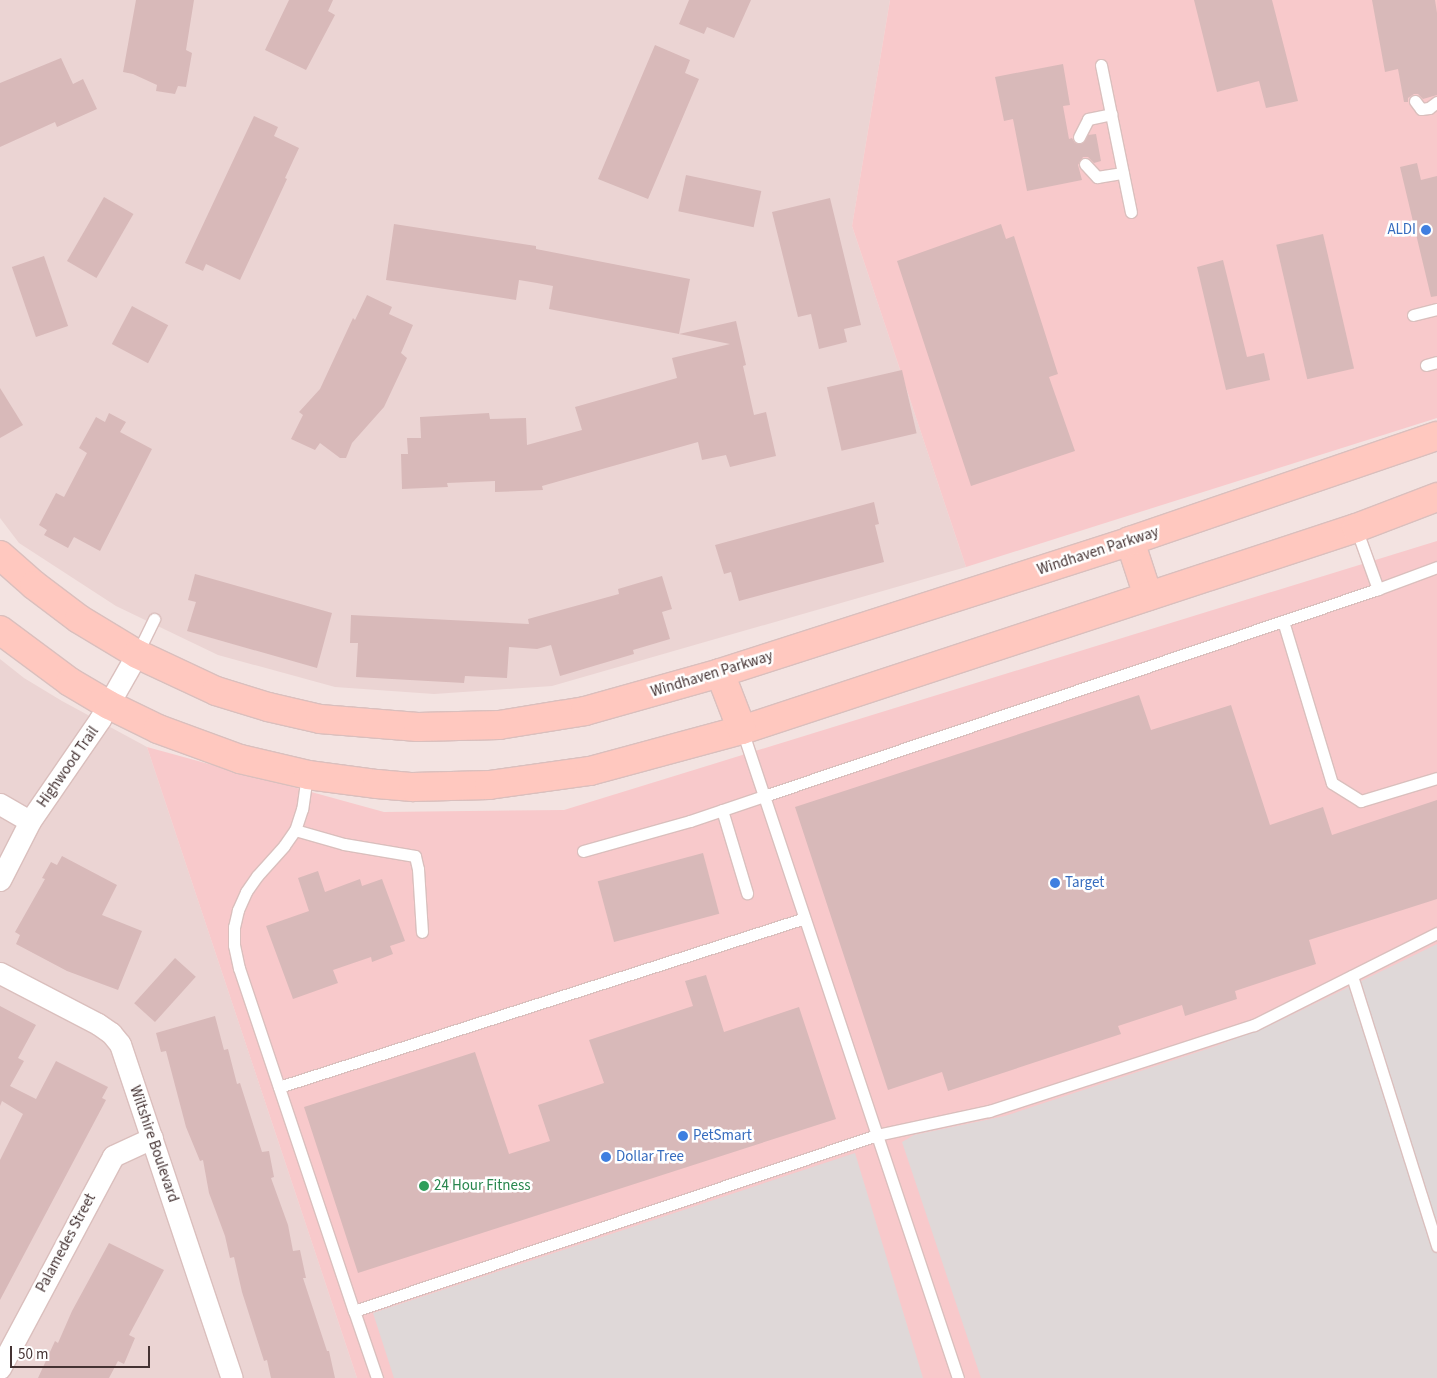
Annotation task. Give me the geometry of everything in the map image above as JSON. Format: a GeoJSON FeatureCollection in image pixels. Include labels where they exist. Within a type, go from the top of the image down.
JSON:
{"type":"FeatureCollection","features":[{"type":"Feature","properties":{"kind":"main road","name":"Windhaven Parkway"},"geometry":{"type":"LineString","coordinates":[[0,555],[34,586],[79,619],[137,654],[216,691],[268,707],[320,719],[418,727],[499,724],[556,717],[615,704],[720,673],[1130,541],[1437,436]]}},
{"type":"Feature","properties":{"kind":"main road"},"geometry":{"type":"LineString","coordinates":[[0,630],[70,682],[109,705],[158,729],[209,749],[308,775],[413,787],[489,785],[590,771],[742,730],[1356,528],[1437,497]]}},
{"type":"Feature","properties":{"kind":"main road"},"geometry":{"type":"LineString","coordinates":[[1130,541],[1148,596]]}},
{"type":"Feature","properties":{"kind":"main road"},"geometry":{"type":"LineString","coordinates":[[720,673],[742,730]]}},
{"type":"Feature","properties":{"kind":"street","name":"Highwood Trail"},"geometry":{"type":"LineString","coordinates":[[0,880],[30,821],[109,705],[137,654]]}},
{"type":"Feature","properties":{"kind":"street"},"geometry":{"type":"LineString","coordinates":[[0,804],[30,821]]}},
{"type":"Feature","properties":{"kind":"street","name":"Wiltshire Boulevard"},"geometry":{"type":"LineString","coordinates":[[0,973],[98,1024],[116,1038],[122,1050],[232,1378]]}},
{"type":"Feature","properties":{"kind":"street","name":"Palamedes Street"},"geometry":{"type":"LineString","coordinates":[[0,1368],[113,1156],[152,1138]]}},
{"type":"Feature","properties":{"kind":"lane"},"geometry":{"type":"LineString","coordinates":[[1101,64],[1131,212]]}},
{"type":"Feature","properties":{"kind":"lane"},"geometry":{"type":"LineString","coordinates":[[1415,101],[1421,109],[1429,108],[1437,102]]}},
{"type":"Feature","properties":{"kind":"lane"},"geometry":{"type":"LineString","coordinates":[[1079,137],[1088,120],[1111,114]]}},
{"type":"Feature","properties":{"kind":"lane"},"geometry":{"type":"LineString","coordinates":[[1085,164],[1097,177],[1123,173]]}},
{"type":"Feature","properties":{"kind":"lane"},"geometry":{"type":"LineString","coordinates":[[1413,315],[1437,309]]}},
{"type":"Feature","properties":{"kind":"lane"},"geometry":{"type":"LineString","coordinates":[[1356,528],[1378,589]]}},
{"type":"Feature","properties":{"kind":"lane"},"geometry":{"type":"LineString","coordinates":[[582,851],[722,810],[1378,589],[1437,567]]}},
{"type":"Feature","properties":{"kind":"lane"},"geometry":{"type":"LineString","coordinates":[[137,654],[154,619]]}},
{"type":"Feature","properties":{"kind":"lane"},"geometry":{"type":"LineString","coordinates":[[1283,621],[1332,783],[1361,801],[1437,778]]}},
{"type":"Feature","properties":{"kind":"lane"},"geometry":{"type":"LineString","coordinates":[[742,730],[958,1378]]}},
{"type":"Feature","properties":{"kind":"lane"},"geometry":{"type":"LineString","coordinates":[[308,775],[302,809],[295,830],[246,892],[238,910],[234,928],[234,945],[239,968],[377,1378]]}},
{"type":"Feature","properties":{"kind":"lane"},"geometry":{"type":"LineString","coordinates":[[722,810],[747,893]]}},
{"type":"Feature","properties":{"kind":"lane"},"geometry":{"type":"LineString","coordinates":[[295,830],[344,844],[415,856],[418,869],[422,932]]}},
{"type":"Feature","properties":{"kind":"lane"},"geometry":{"type":"LineString","coordinates":[[279,1087],[804,918]]}},
{"type":"Feature","properties":{"kind":"lane"},"geometry":{"type":"LineString","coordinates":[[354,1311],[877,1135],[989,1111],[1254,1025],[1437,933]]}},
{"type":"Feature","properties":{"kind":"lane"},"geometry":{"type":"LineString","coordinates":[[1352,976],[1437,1246]]}},
{"type":"Feature","properties":{"kind":"shaded area"},"geometry":{"type":"Polygon","coordinates":[[[0,0],[890,0],[852,226],[966,567],[552,686],[434,694],[335,687],[218,655],[116,606],[19,543],[0,518],[0,0]]]}},
{"type":"Feature","properties":{"kind":"shaded area"},"geometry":{"type":"Polygon","coordinates":[[[890,0],[1437,0],[1437,418],[966,567],[852,226],[890,0]]]}},
{"type":"Feature","properties":{"kind":"shaded area"},"geometry":{"type":"Polygon","coordinates":[[[1437,541],[1437,1378],[357,1378],[147,747],[384,812],[564,810],[1437,541]]]}},
{"type":"Feature","properties":{"kind":"shaded area"},"geometry":{"type":"Polygon","coordinates":[[[0,659],[24,678],[62,701],[147,747],[357,1378],[0,1378],[0,659]]]}},
{"type":"Feature","properties":{"kind":"shaded area"},"geometry":{"type":"Polygon","coordinates":[[[1437,944],[1437,1378],[981,1378],[902,1142],[914,1135],[1005,1116],[1216,1046],[1271,1025],[1437,944]]]}},
{"type":"Feature","properties":{"kind":"shaded area"},"geometry":{"type":"Polygon","coordinates":[[[855,1153],[923,1378],[394,1378],[373,1313],[855,1153]]]}},
{"type":"Feature","properties":{"kind":"building"},"geometry":{"type":"Polygon","coordinates":[[[136,0],[194,0],[186,50],[192,53],[186,87],[178,86],[175,94],[156,91],[157,85],[133,74],[123,72],[136,0]]]}},
{"type":"Feature","properties":{"kind":"building"},"geometry":{"type":"Polygon","coordinates":[[[289,0],[333,0],[328,11],[335,15],[306,70],[265,50],[289,0]]]}},
{"type":"Feature","properties":{"kind":"building"},"geometry":{"type":"Polygon","coordinates":[[[689,0],[751,0],[734,38],[707,27],[704,34],[679,24],[689,0]]]}},
{"type":"Feature","properties":{"kind":"building"},"geometry":{"type":"Polygon","coordinates":[[[1194,0],[1272,0],[1298,101],[1266,108],[1259,81],[1217,92],[1194,0]]]}},
{"type":"Feature","properties":{"kind":"building"},"geometry":{"type":"Polygon","coordinates":[[[1372,0],[1435,0],[1437,13],[1437,95],[1423,99],[1418,94],[1414,94],[1408,98],[1408,102],[1404,102],[1398,69],[1385,72],[1372,0]]]}},
{"type":"Feature","properties":{"kind":"building"},"geometry":{"type":"Polygon","coordinates":[[[655,45],[690,60],[685,73],[699,79],[648,199],[598,179],[655,45]]]}},
{"type":"Feature","properties":{"kind":"building"},"geometry":{"type":"Polygon","coordinates":[[[61,58],[73,84],[83,79],[97,109],[57,127],[55,122],[0,147],[0,83],[61,58]]]}},
{"type":"Feature","properties":{"kind":"building"},"geometry":{"type":"Polygon","coordinates":[[[1063,64],[1070,105],[1063,106],[1069,139],[1072,138],[1075,143],[1080,144],[1088,135],[1096,134],[1101,161],[1094,163],[1088,157],[1083,157],[1078,165],[1082,180],[1027,191],[1013,119],[1004,121],[995,77],[1063,64]]]}},
{"type":"Feature","properties":{"kind":"building"},"geometry":{"type":"Polygon","coordinates":[[[254,116],[278,127],[274,136],[299,148],[285,178],[287,179],[240,280],[206,264],[203,271],[185,263],[254,116]]]}},
{"type":"Feature","properties":{"kind":"building","name":"ALDI"},"geometry":{"type":"Polygon","coordinates":[[[1417,163],[1421,180],[1437,176],[1437,296],[1431,297],[1400,167],[1417,163]]]}},
{"type":"Feature","properties":{"kind":"building"},"geometry":{"type":"Polygon","coordinates":[[[686,175],[761,191],[754,227],[678,211],[686,175]]]}},
{"type":"Feature","properties":{"kind":"building"},"geometry":{"type":"Polygon","coordinates":[[[104,197],[133,214],[96,278],[67,261],[104,197]]]}},
{"type":"Feature","properties":{"kind":"building"},"geometry":{"type":"Polygon","coordinates":[[[830,198],[861,325],[844,329],[847,342],[819,349],[811,314],[798,317],[772,212],[830,198]]]}},
{"type":"Feature","properties":{"kind":"building"},"geometry":{"type":"Polygon","coordinates":[[[394,224],[536,246],[536,249],[690,279],[679,334],[549,309],[553,286],[537,283],[519,280],[516,300],[386,280],[394,224]]]}},
{"type":"Feature","properties":{"kind":"building"},"geometry":{"type":"Polygon","coordinates":[[[1001,224],[1006,239],[1014,236],[1058,374],[1049,377],[1075,451],[971,486],[897,261],[1001,224]]]}},
{"type":"Feature","properties":{"kind":"building"},"geometry":{"type":"Polygon","coordinates":[[[1323,234],[1354,368],[1307,379],[1276,245],[1323,234]]]}},
{"type":"Feature","properties":{"kind":"building"},"geometry":{"type":"Polygon","coordinates":[[[44,256],[68,326],[36,337],[12,267],[44,256]]]}},
{"type":"Feature","properties":{"kind":"building"},"geometry":{"type":"Polygon","coordinates":[[[1223,260],[1247,357],[1264,353],[1270,380],[1226,390],[1197,267],[1223,260]]]}},
{"type":"Feature","properties":{"kind":"building"},"geometry":{"type":"Polygon","coordinates":[[[367,295],[392,307],[389,314],[413,325],[401,353],[407,358],[384,407],[352,443],[346,458],[340,458],[320,443],[315,450],[291,439],[303,415],[299,412],[320,389],[353,318],[355,320],[367,295]]]}},
{"type":"Feature","properties":{"kind":"building"},"geometry":{"type":"Polygon","coordinates":[[[132,306],[168,325],[148,363],[112,344],[132,306]]]}},
{"type":"Feature","properties":{"kind":"building"},"geometry":{"type":"Polygon","coordinates":[[[736,321],[746,365],[743,366],[754,415],[766,412],[776,456],[730,467],[726,455],[702,460],[698,442],[542,486],[543,490],[495,492],[495,481],[447,483],[448,487],[402,489],[401,454],[408,454],[407,438],[421,438],[420,417],[489,413],[490,419],[526,418],[527,445],[582,430],[575,407],[677,378],[672,358],[730,344],[679,334],[736,321]]]}},
{"type":"Feature","properties":{"kind":"building"},"geometry":{"type":"Polygon","coordinates":[[[902,370],[917,433],[842,451],[827,387],[902,370]]]}},
{"type":"Feature","properties":{"kind":"building"},"geometry":{"type":"Polygon","coordinates":[[[0,388],[23,425],[0,438],[0,388]]]}},
{"type":"Feature","properties":{"kind":"building"},"geometry":{"type":"Polygon","coordinates":[[[109,413],[126,422],[120,432],[152,449],[100,551],[74,537],[68,548],[44,535],[47,530],[39,525],[56,493],[64,497],[87,453],[79,448],[96,417],[105,422],[109,413]]]}},
{"type":"Feature","properties":{"kind":"building"},"geometry":{"type":"Polygon","coordinates":[[[874,502],[879,524],[875,525],[884,562],[739,601],[731,572],[724,574],[715,545],[874,502]]]}},
{"type":"Feature","properties":{"kind":"building"},"geometry":{"type":"Polygon","coordinates":[[[195,574],[332,613],[317,668],[187,631],[196,602],[188,600],[195,574]]]}},
{"type":"Feature","properties":{"kind":"building"},"geometry":{"type":"Polygon","coordinates":[[[662,576],[672,609],[662,612],[670,639],[633,650],[634,654],[560,676],[551,645],[537,649],[509,647],[507,678],[465,676],[464,683],[356,677],[358,643],[350,643],[351,615],[529,624],[528,619],[619,594],[618,589],[662,576]]]}},
{"type":"Feature","properties":{"kind":"building","name":"Target"},"geometry":{"type":"Polygon","coordinates":[[[1139,695],[1151,730],[1231,705],[1270,825],[1323,807],[1332,835],[1437,800],[1437,899],[1309,940],[1316,964],[1235,991],[1237,999],[1185,1016],[1182,1005],[1118,1026],[1121,1034],[948,1091],[942,1072],[888,1090],[795,807],[1139,695]]]}},
{"type":"Feature","properties":{"kind":"building"},"geometry":{"type":"Polygon","coordinates":[[[703,853],[719,914],[614,942],[598,881],[703,853]]]}},
{"type":"Feature","properties":{"kind":"building"},"geometry":{"type":"Polygon","coordinates":[[[62,856],[117,885],[102,915],[142,931],[118,990],[67,971],[16,944],[20,935],[15,932],[45,879],[42,878],[51,862],[57,865],[62,856]]]}},
{"type":"Feature","properties":{"kind":"building"},"geometry":{"type":"Polygon","coordinates":[[[318,871],[325,892],[360,879],[362,886],[382,879],[405,941],[390,946],[393,954],[372,962],[371,957],[333,970],[338,983],[293,999],[266,926],[309,911],[298,878],[318,871]]]}},
{"type":"Feature","properties":{"kind":"building"},"geometry":{"type":"Polygon","coordinates":[[[175,958],[196,977],[155,1022],[134,1003],[175,958]]]}},
{"type":"Feature","properties":{"kind":"building"},"geometry":{"type":"Polygon","coordinates":[[[706,975],[724,1032],[799,1007],[836,1119],[358,1273],[304,1107],[475,1052],[509,1154],[550,1141],[538,1105],[604,1083],[589,1040],[693,1006],[685,981],[706,975]]]}},
{"type":"Feature","properties":{"kind":"building"},"geometry":{"type":"Polygon","coordinates":[[[0,1006],[36,1025],[18,1058],[24,1061],[10,1086],[36,1099],[56,1061],[108,1087],[102,1098],[106,1100],[0,1300],[0,1160],[23,1114],[2,1101],[0,1106],[0,1006]]]}},
{"type":"Feature","properties":{"kind":"building"},"geometry":{"type":"Polygon","coordinates":[[[215,1016],[224,1050],[228,1049],[237,1084],[240,1083],[262,1152],[269,1151],[274,1177],[271,1178],[288,1225],[293,1251],[300,1250],[306,1278],[303,1278],[327,1351],[329,1351],[335,1378],[271,1378],[267,1360],[264,1361],[242,1292],[234,1257],[230,1258],[225,1236],[209,1193],[203,1160],[200,1161],[186,1127],[166,1051],[161,1052],[156,1033],[215,1016]]]}},
{"type":"Feature","properties":{"kind":"building"},"geometry":{"type":"Polygon","coordinates":[[[109,1243],[164,1270],[129,1335],[135,1338],[124,1364],[118,1361],[109,1378],[38,1378],[55,1341],[58,1343],[72,1311],[109,1243]]]}},
{"type":"Feature","properties":{"kind":"place","name":"ALDI"},"geometry":{"type":"Point","coordinates":[1426,230]}},
{"type":"Feature","properties":{"kind":"place","name":"Target"},"geometry":{"type":"Point","coordinates":[1055,883]}},
{"type":"Feature","properties":{"kind":"place","name":"PetSmart"},"geometry":{"type":"Point","coordinates":[683,1136]}},
{"type":"Feature","properties":{"kind":"place","name":"Dollar Tree"},"geometry":{"type":"Point","coordinates":[606,1157]}},
{"type":"Feature","properties":{"kind":"place","name":"24 Hour Fitness"},"geometry":{"type":"Point","coordinates":[424,1186]}}]}
